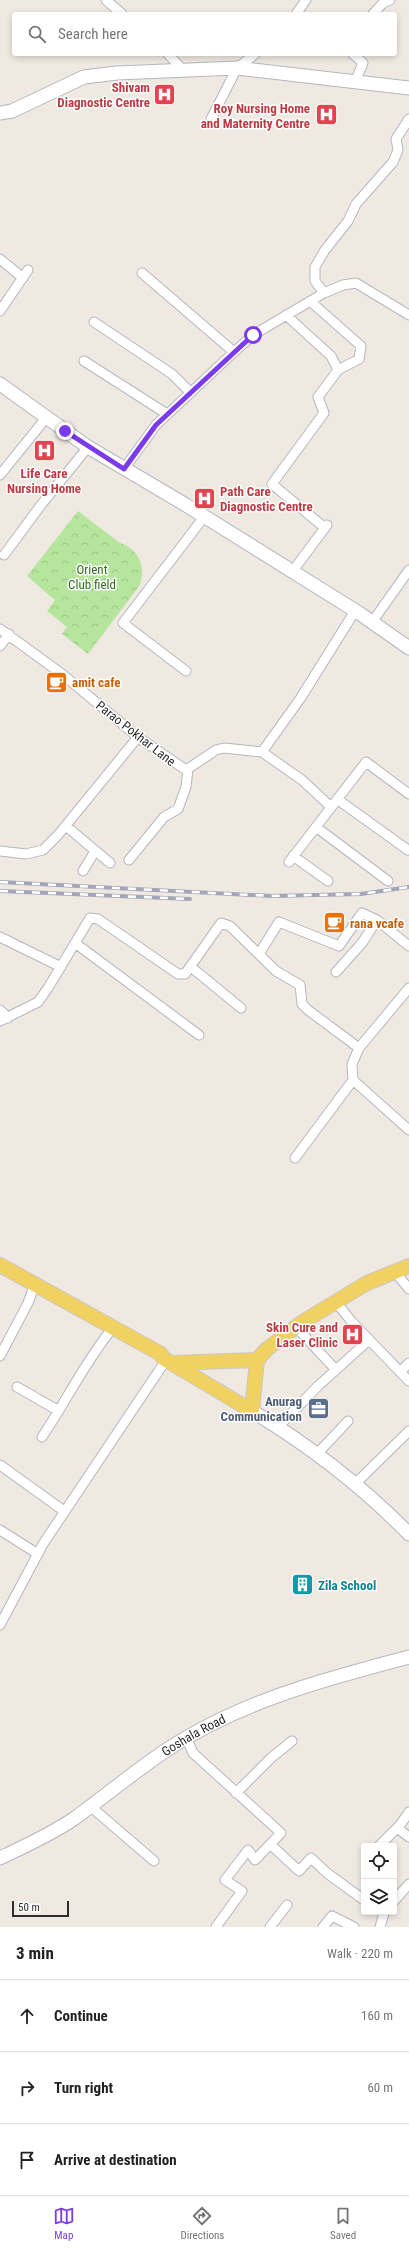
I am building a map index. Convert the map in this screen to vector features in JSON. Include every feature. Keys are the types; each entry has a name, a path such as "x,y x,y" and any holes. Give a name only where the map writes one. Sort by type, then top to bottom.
{"main road":[{"path":"0,114 12,111 84,77 117,73 237,68 409,88"},
{"path":"0,384 88,447 365,615 409,648"},
{"path":"0,1265 161,1354 167,1360 278,1427 317,1454 376,1501 409,1534"},
{"path":"0,1274 108,1334 159,1360 256,1360 296,1327 336,1302 368,1283 409,1266"},
{"path":"252,1411 256,1360"},
{"name":"Goshala Road","path":"0,1858 33,1842 90,1806 165,1751 226,1717 316,1682 409,1657"}],"street":[{"path":"106,0 120,12"},
{"path":"297,12 306,0"},
{"path":"375,12 383,3 390,0"},
{"path":"170,56 183,70"},
{"path":"211,119 237,68 252,56"},
{"path":"355,56 363,63 355,82"},
{"path":"324,293 315,281 315,267 325,250 348,221 356,204 393,162 398,150 396,139 409,119"},
{"path":"0,258 26,274 0,311"},
{"path":"142,273 234,352"},
{"path":"124,469 156,425 253,335 324,293 343,285 356,283 409,315"},
{"path":"292,572 326,526 272,484 324,413 318,397 338,370 359,359 361,346 310,301"},
{"path":"286,315 331,356 338,370"},
{"path":"94,322 167,371 190,392"},
{"path":"84,361 167,414"},
{"path":"0,475 46,418"},
{"path":"4,555 41,505 88,447"},
{"path":"186,671 122,623 204,517"},
{"path":"331,807 302,780 262,752 365,615 409,570"},
{"path":"409,642 365,615 356,616 366,625 409,655"},
{"name":"Parao Pokhar Lane","path":"0,629 9,634 86,692 138,738 183,770 188,769 202,758 224,748 262,752"},
{"path":"0,646 9,634"},
{"path":"0,851 36,853 43,850 66,826 138,738"},
{"path":"328,881 291,859 366,762 409,794"},
{"path":"129,860 164,817 178,809 186,787 188,769"},
{"path":"337,799 408,850"},
{"path":"66,826 110,863"},
{"path":"316,826 388,881"},
{"path":"83,871 95,851"},
{"path":"259,954 279,922 339,946 362,913 377,920 409,946"},
{"path":"0,1010 4,1019 38,1002 90,918 98,919 178,974 185,974 191,967 221,923 230,926 276,971 300,985 302,1004 359,1048"},
{"path":"336,972 362,943 377,920"},
{"path":"0,937 60,967"},
{"path":"75,943 199,1035"},
{"path":"191,967 241,1008"},
{"path":"295,1158 353,1080 352,1064 359,1048 409,988"},
{"path":"353,1080 409,1130"},
{"path":"395,1272 409,1289"},
{"path":"0,1356 28,1303 32,1292"},
{"path":"336,1302 409,1381"},
{"path":"296,1327 336,1370"},
{"path":"42,1437 59,1412 91,1356 108,1334"},
{"path":"278,1427 336,1370 370,1340"},
{"path":"0,1625 38,1554 64,1511 167,1360"},
{"path":"400,1372 409,1363"},
{"path":"17,1387 59,1412"},
{"path":"317,1454 348,1421"},
{"path":"355,1484 409,1431"},
{"path":"0,1465 64,1511"},
{"path":"0,1530 38,1554"},
{"path":"187,1739 193,1753 282,1833 255,1860 248,1850 225,1880 242,1891 216,1927"},
{"path":"236,1793 271,1758 292,1741"},
{"path":"90,1806 154,1861"},
{"path":"382,1843 397,1828 409,1812"},
{"path":"397,1828 409,1837"},
{"path":"270,1844 299,1871 311,1858 327,1873 361,1898"},
{"path":"397,1898 409,1884"},
{"path":"270,1927 287,1905"},
{"path":"380,1927 383,1915"},
{"path":"323,1927 332,1916 354,1927"}],"green space":[{"name":"Orient Club field","path":"78,511 120,543 132,549 139,559 142,571 140,585 88,654 62,634 67,627 47,611 55,600 27,576"}],"railway":[{"path":"0,882 271,896 361,894 409,887"},
{"path":"0,891 190,899"}],"place":[{"name":"Shivam Diagnostic Centre","path":"165,94"},
{"name":"Roy Nursing Home and Maternity Centre","path":"326,115"},
{"name":"Life Care Nursing Home","path":"44,451"},
{"name":"Path Care Diagnostic Centre","path":"205,498"},
{"name":"amit cafe","path":"56,682"},
{"name":"rana vcafe","path":"334,923"},
{"name":"Skin Cure and Laser Clinic","path":"353,1334"},
{"name":"Anurag Communication","path":"318,1408"},
{"name":"Zila School","path":"302,1585"}],"route":[{"path":"65,431 124,469 156,425 196,386 253,335"}]}
